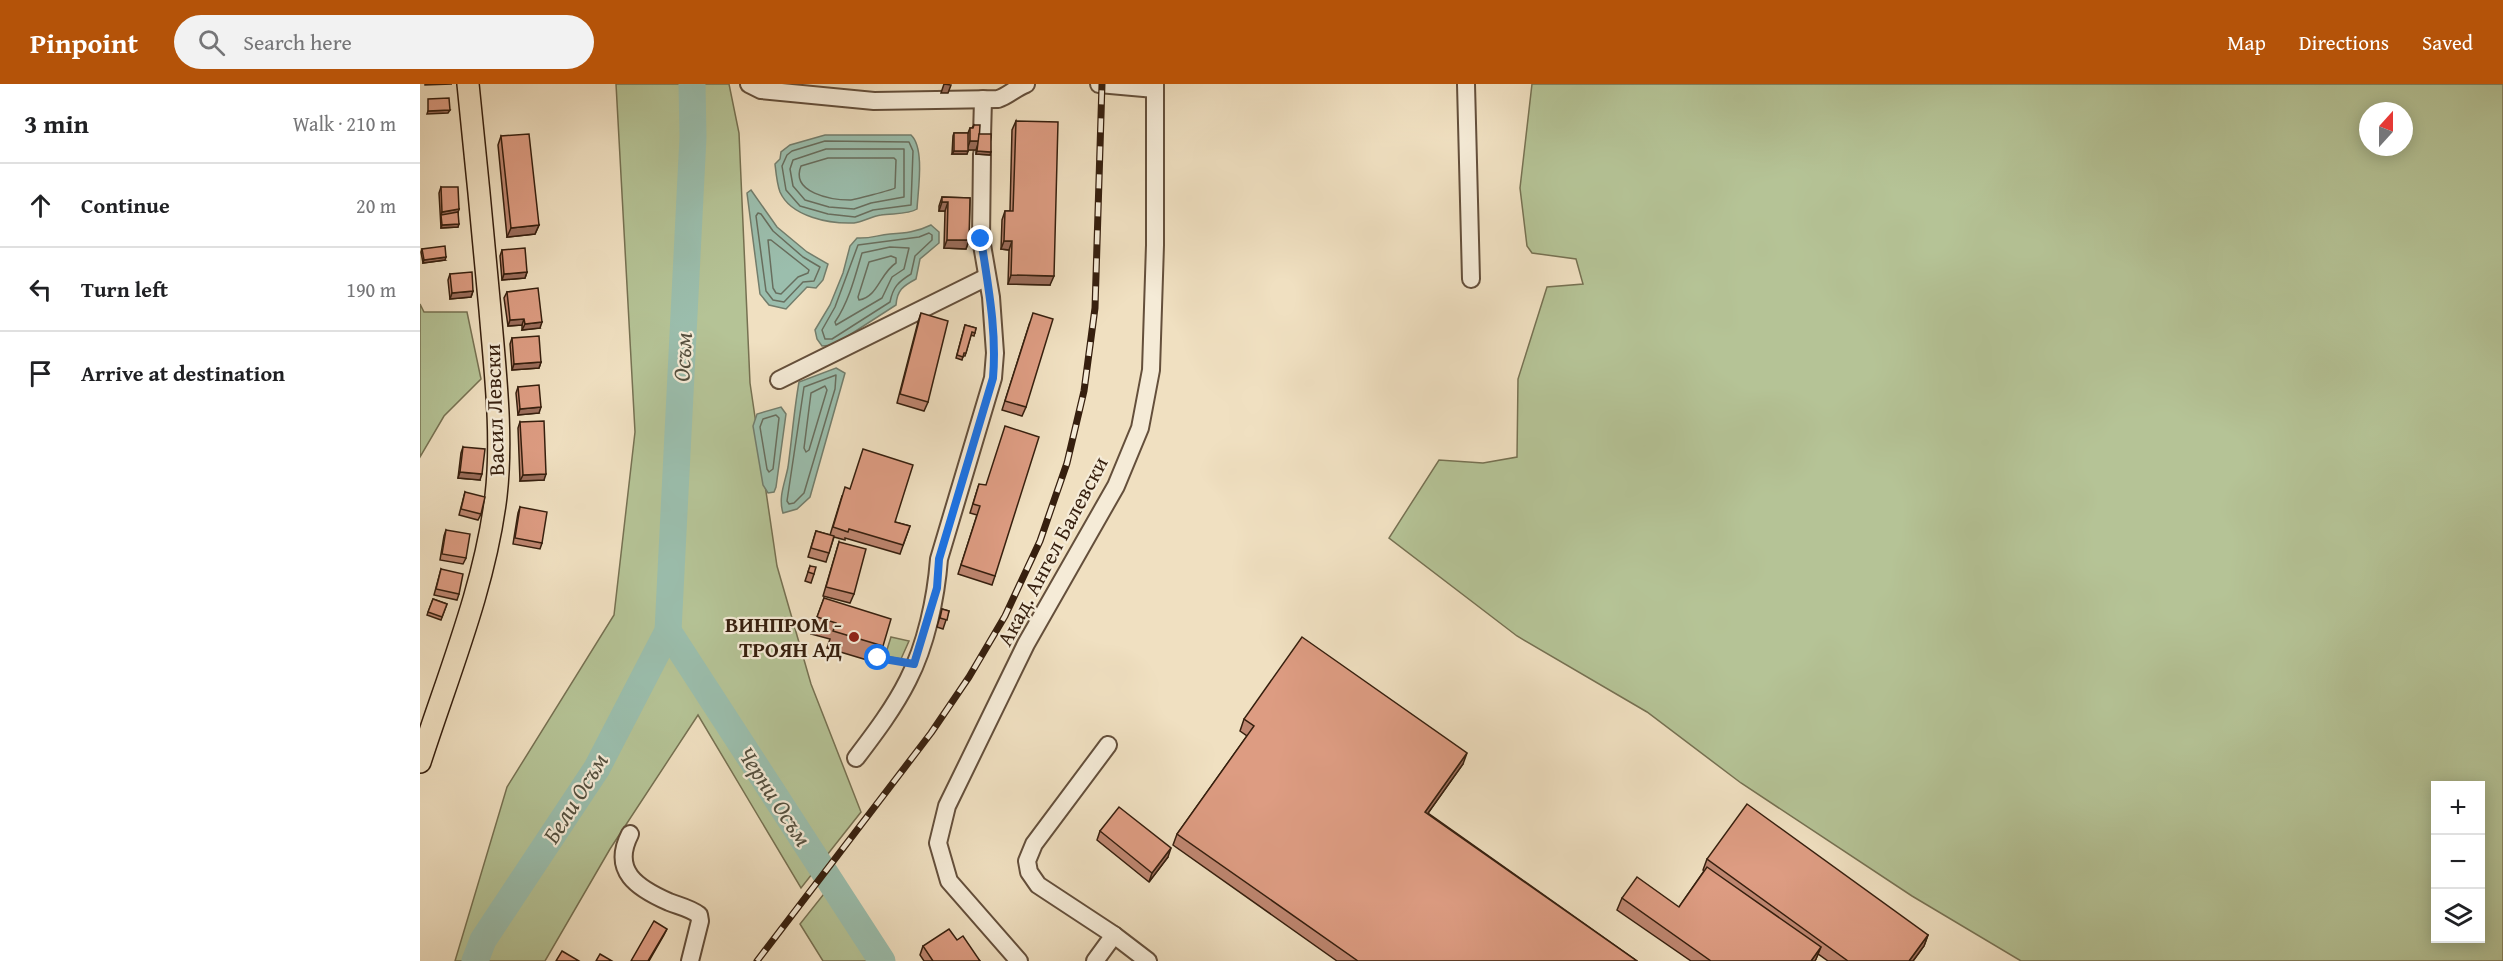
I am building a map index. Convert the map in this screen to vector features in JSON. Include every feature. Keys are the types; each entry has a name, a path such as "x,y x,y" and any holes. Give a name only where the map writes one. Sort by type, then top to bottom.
{"main road":[{"name":"Васил Левски","path":"420,762 474,596 496,496 499,446 494,360 468,84"}],"street":[{"path":"749,84 761,90 874,101 998,99 1006,97 1016,88 1026,84"},
{"path":"1099,84 1155,86"},
{"path":"1466,84 1472,279"},
{"name":"Акад. Ангел Балевски","path":"1019,961 949,881 939,843 947,806 1026,644 1116,486 1140,428 1151,370 1155,86"},
{"path":"982,137 983,99"},
{"path":"856,758 881,725 909,680 937,588 939,559 993,378 995,353 991,297 981,239 982,154"},
{"path":"779,380 987,277"},
{"path":"1108,745 1034,844 1027,861 1029,872 1038,885 1114,935 1148,961"},
{"path":"630,834 625,844 622,862 634,880 649,893 699,915 700,921 690,961"},
{"path":"1095,961 1114,935"}],"path":[{"path":"878,658 914,664"}],"shaded area":[{"path":"616,84 729,84 739,133 750,383 777,566 811,684 861,812 801,888 698,715 610,849 545,961 455,961 507,787 614,615 635,432"},
{"path":"1532,84 2503,84 2503,961 2021,961 1912,896 1741,783 1647,712 1517,636 1389,538 1439,460 1483,463 1517,457 1518,379 1547,287 1583,284 1576,259 1532,253 1527,246 1520,188"},
{"path":"420,304 424,312 467,312 481,379 444,416 420,457"},
{"path":"891,637 909,641 901,659 885,656"},
{"path":"827,890 869,961 823,961 800,924"}],"water":[{"path":"825,135 911,135 918,149 919,159 917,209 844,223 812,217 793,208 780,192 775,164 780,159 781,152 790,145"},
{"path":"751,190 777,227 807,252 828,264 823,280 816,288 807,287 786,309 769,305 760,294 747,193"},
{"path":"931,225 939,232 939,243 920,259 916,279 902,289 896,305 834,345 822,346 815,330 830,305 843,273 850,246 857,238 911,232"},
{"path":"836,368 845,373 810,497 797,509 783,513 782,496 799,382"},
{"path":"781,407 786,414 776,487 774,492 768,493 763,485 753,426 757,414"}],"building":[{"path":"449,98 450,110 428,111 428,99"},
{"path":"1016,121 1058,122 1054,276 1011,275 1012,241 1004,241 1005,211 1013,211"},
{"path":"980,125 979,141 970,141 970,128"},
{"path":"954,133 968,133 968,151 954,151"},
{"path":"529,134 539,225 511,228 501,136"},
{"path":"979,134 991,134 991,152 977,151"},
{"path":"441,187 458,187 459,209 442,212"},
{"path":"942,197 970,198 969,240 947,240 948,202 942,202"},
{"path":"458,212 459,224 442,225 441,215"},
{"path":"445,246 446,257 424,260 422,249"},
{"path":"525,248 527,272 504,274 502,250"},
{"path":"472,272 473,291 452,293 450,274"},
{"path":"538,288 542,322 525,324 524,319 510,320 507,292"},
{"path":"921,313 948,321 928,402 900,394"},
{"path":"1033,313 1053,319 1026,407 1005,401"},
{"path":"965,325 976,328 975,333 972,332 963,357 957,355"},
{"path":"539,336 541,362 514,364 512,338"},
{"path":"539,385 541,407 520,409 518,387"},
{"path":"544,421 546,474 523,475 520,422"},
{"path":"1005,426 1039,437 995,576 961,565 980,506 973,504 979,484 986,485"},
{"path":"463,447 485,449 482,474 460,472"},
{"path":"863,449 913,465 895,522 910,526 903,545 849,529 848,532 833,527 845,487 850,489"},
{"path":"465,492 485,497 481,514 461,509"},
{"path":"520,507 547,512 542,543 515,538"},
{"path":"446,530 470,534 466,558 442,554"},
{"path":"816,531 834,536 829,553 811,548"},
{"path":"839,542 866,549 854,594 826,587"},
{"path":"810,566 816,567 814,574 808,572"},
{"path":"441,569 463,574 459,594 436,589"},
{"path":"824,598 891,619 883,646 833,631 836,623 817,617"},
{"path":"433,599 447,604 442,617 428,612"},
{"path":"942,609 949,611 947,620 940,618"},
{"path":"1302,637 1467,753 1425,812 1637,961 1358,961 1177,834 1254,726 1244,719"},
{"path":"1747,804 1928,935 1909,961 1848,961 1707,859"},
{"path":"1119,807 1171,848 1152,873 1100,831"},
{"path":"1707,867 1821,947 1811,961 1711,961 1622,898 1637,877 1679,907"},
{"path":"654,921 667,929 648,961 631,961"},
{"path":"949,929 957,940 963,936 980,961 933,961 923,946"},
{"path":"562,951 579,961 556,961"},
{"path":"600,954 612,961 596,961"}],"waterway":[{"name":"Осъм","path":"475,961 483,940 597,768 668,631 693,137 692,84"},
{"name":"Черни Осъм","path":"668,631 882,961"}],"railway":[{"path":"757,961 931,733 969,677 1005,616 1040,541 1067,463 1084,391 1095,308 1102,84"}],"place":[{"name":"ВИНПРОМ - ТРОЯН АД","path":"854,637"}],"route":[{"path":"878,658 914,664 937,588 939,559 993,378 995,353 991,297 981,239"}],"water label":[{"name":"Бели Осъм","path":"575,798"}]}
